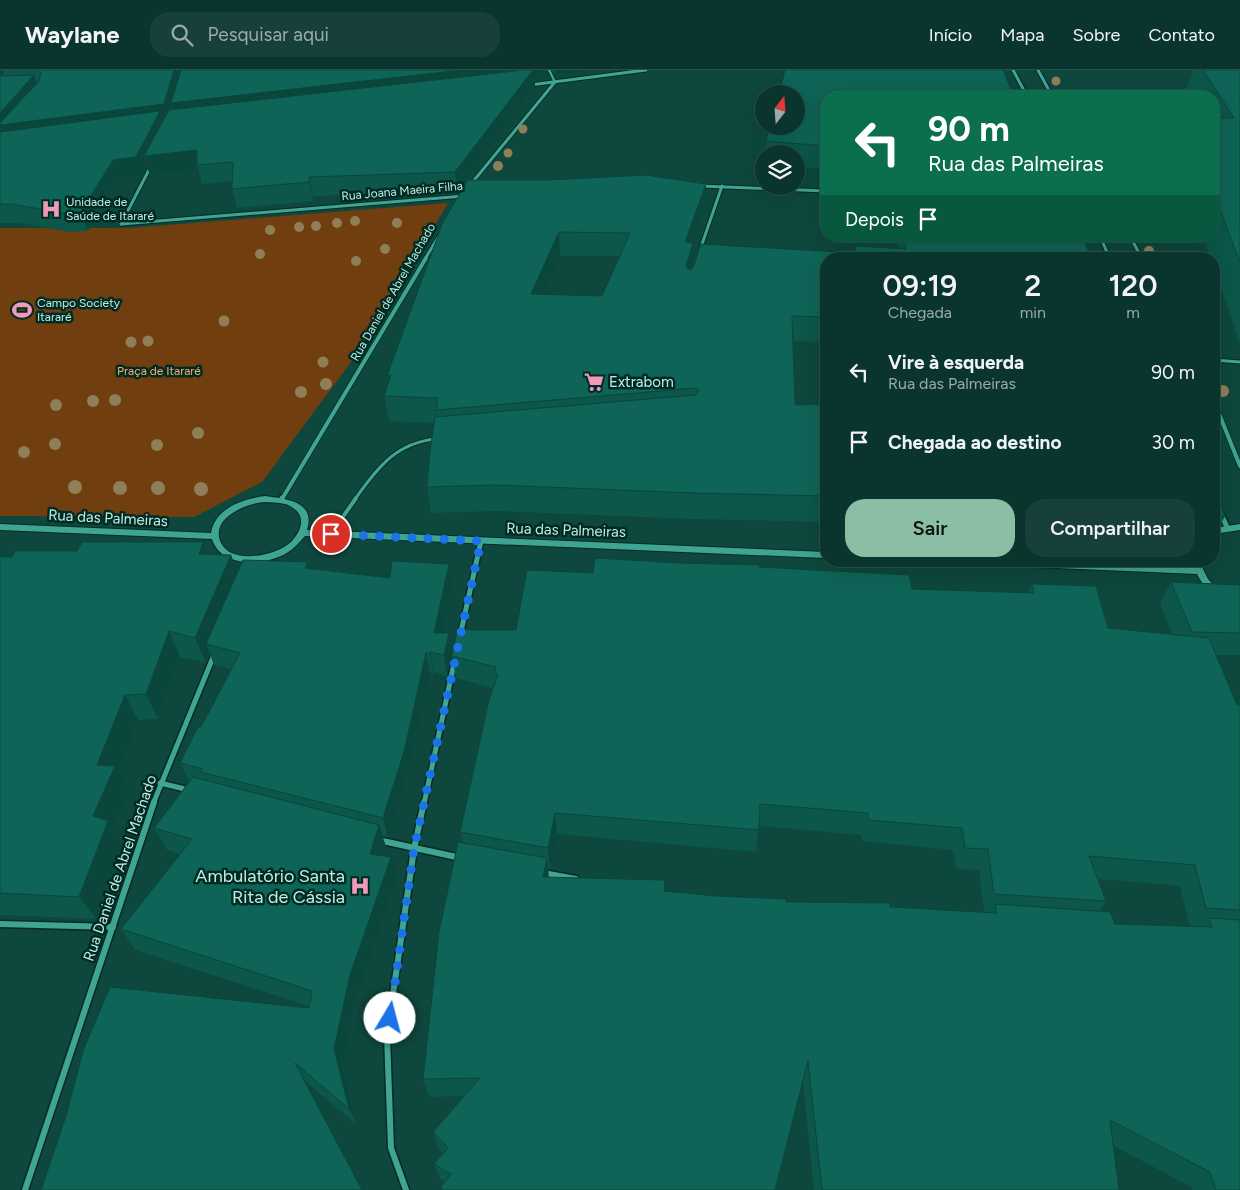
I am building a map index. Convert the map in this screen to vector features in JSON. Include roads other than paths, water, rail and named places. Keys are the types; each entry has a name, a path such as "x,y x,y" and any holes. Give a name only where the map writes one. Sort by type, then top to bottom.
{"street":[{"path":"526,86 646,70"},
{"path":"1013,70 1024,90"},
{"path":"1038,70 1049,90"},
{"path":"456,206 460,197 555,82"},
{"name":"Rua Joana Maeira Filha","path":"155,158 121,224 470,196"},
{"path":"694,186 820,191"},
{"path":"698,255 722,186"},
{"name":"Rua Daniel de Abrel Machado","path":"281,500 442,232"},
{"path":"1220,417 1240,466"},
{"path":"256,500 281,500 298,506 304,514 307,523 304,533 297,543 285,551 254,560 239,558 226,553 218,546 215,536 218,525 232,509 256,500"},
{"path":"1220,512 1227,527"},
{"name":"Rua das Palmeiras","path":"0,526 215,536"},
{"path":"1220,529 1240,527"},
{"name":"Rua das Palmeiras","path":"304,533 820,555"},
{"path":"458,647 481,541"},
{"path":"250,569 254,560"},
{"path":"1105,567 1198,571"},
{"path":"1197,567 1205,581 1222,596"},
{"name":"Rua Daniel de Abrel Machado","path":"25,1190 160,783 216,649"},
{"path":"406,1190 391,1148 387,1036 414,849 456,656"},
{"path":"160,783 198,793"},
{"path":"367,837 414,849 472,860"},
{"path":"531,870 580,879"},
{"path":"0,924 113,927"}],"lane":[{"path":"549,70 555,82"},
{"path":"1220,360 1240,362"},
{"path":"331,534 382,465 394,454 407,445 423,440 442,438"}],"place":[{"name":"Unidade de Saúde de Itararé","path":"51,209"},
{"name":"Campo Society Itararé","path":"22,310"},
{"name":"Extrabom","path":"594,382"},
{"name":"Ambulatório Santa Rita de Cássia","path":"360,886"}],"park label":[{"name":"Praça de Itararé","path":"159,371"}]}
